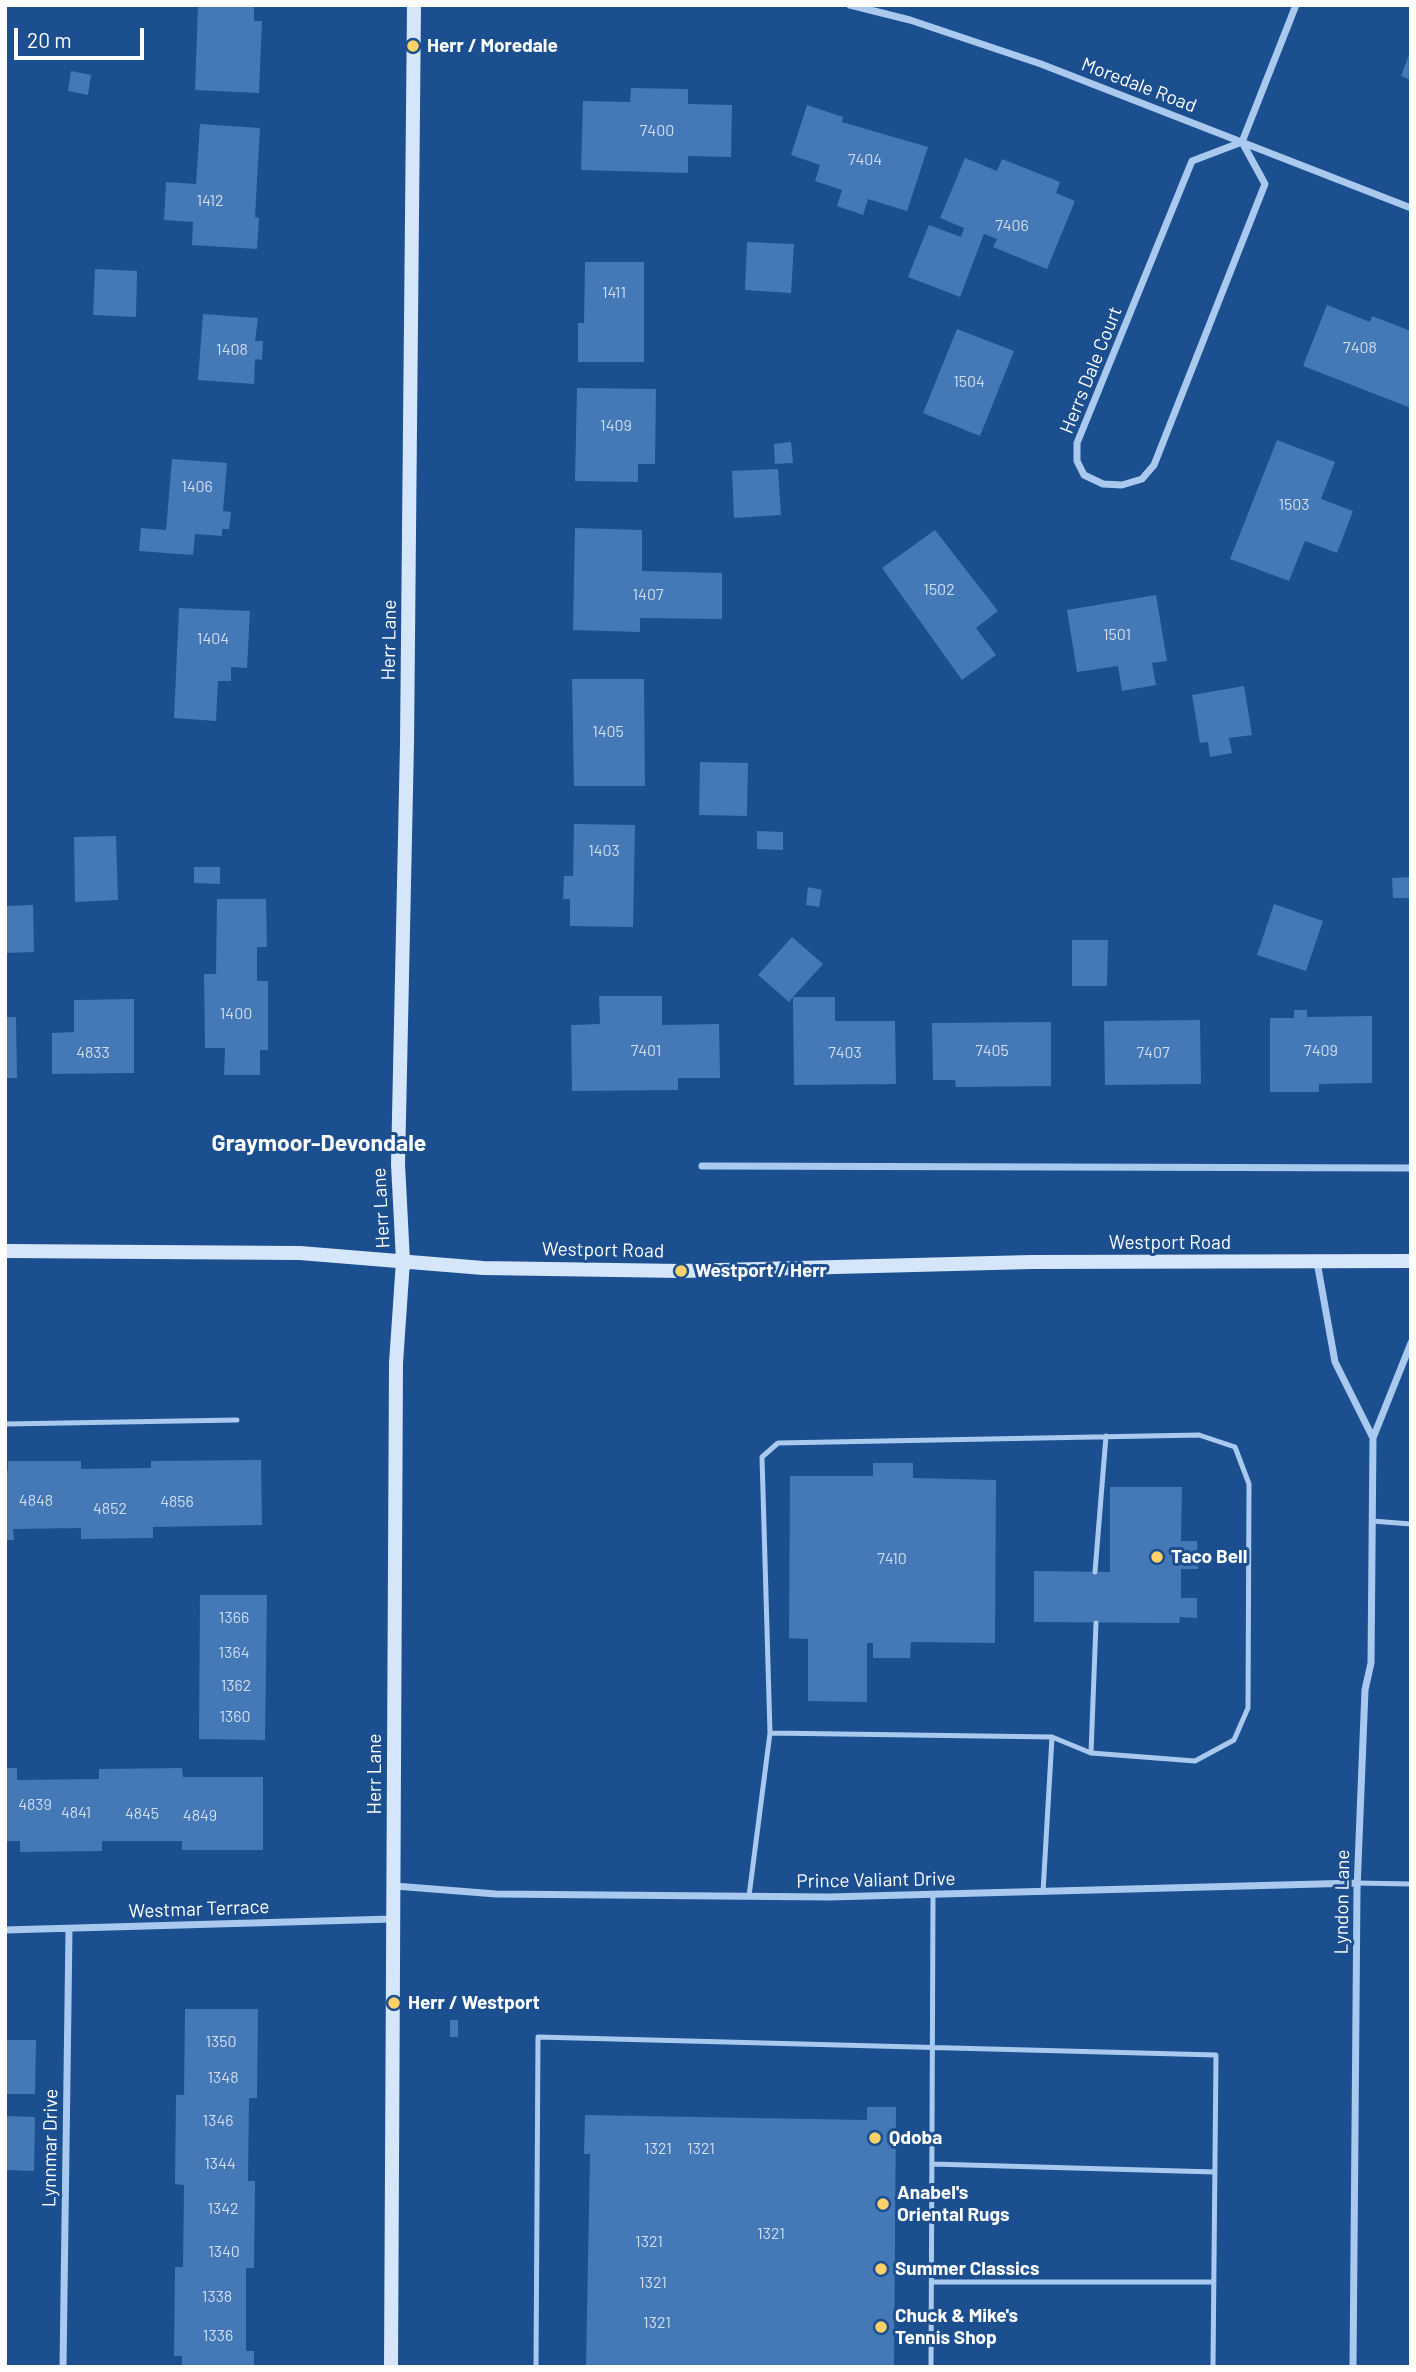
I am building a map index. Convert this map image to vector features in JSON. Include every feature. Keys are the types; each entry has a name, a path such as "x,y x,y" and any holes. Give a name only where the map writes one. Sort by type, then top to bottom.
{"main road":[{"name":"Herr Lane","path":"390,2367 390,2137 395,1886 396,1363 403,1261 398,1164 407,743 414,5"},
{"name":"Westport Road","path":"5,1251 300,1253 483,1268 681,1271 1031,1262 1411,1261"}],"street":[{"name":"Moredale Road","path":"850,5 910,20 1041,64 1411,208"},
{"path":"1242,142 1296,5"},
{"name":"Herrs Dale Court","path":"1242,142 1265,184 1154,465 1142,480 1122,485 1103,484 1084,475 1077,461 1077,443 1192,161 1242,142"},
{"path":"702,1166 1411,1168"},
{"name":"Lyndon Lane","path":"1317,1262 1335,1362 1373,1438"},
{"name":"Lyndon Lane","path":"1353,2367 1357,1883 1365,1690 1370,1663 1373,1438 1411,1343"},
{"name":"Prince Valiant Drive","path":"395,1886 496,1894 749,1896 933,1895 1357,1883"},
{"name":"Westmar Terrace","path":"5,1930 394,1919"},
{"name":"Lynnmar Drive","path":"63,2367 69,1930"}],"lane":[{"path":"5,1424 237,1420"},
{"path":"749,1896 770,1733 762,1457 778,1443 1106,1436 1199,1435 1235,1447 1249,1484 1248,1708 1234,1740 1195,1761 1091,1753 1052,1737 770,1733"},
{"path":"1095,1572 1106,1436"},
{"path":"1372,1521 1411,1524"},
{"path":"1091,1753 1096,1623"},
{"path":"1043,1892 1052,1737"},
{"path":"1357,1883 1411,1884"},
{"path":"931,2367 933,1895"},
{"path":"536,2367 538,2036 1216,2055 1213,2367"},
{"path":"932,2164 1215,2172"},
{"path":"932,2281 1214,2282"}],"building":[{"path":"198,5 254,5 254,21 262,21 259,93 195,90"},
{"path":"1411,50 1411,80 1401,76"},
{"path":"71,71 91,75 88,95 68,91"},
{"path":"631,88 688,89 688,104 732,105 731,157 688,156 688,173 581,170 583,101 630,102"},
{"path":"807,105 843,117 842,122 928,147 907,211 868,199 863,215 837,206 842,190 815,181 820,165 791,155"},
{"path":"200,124 260,128 255,217 259,218 257,249 192,245 193,222 164,220 166,182 196,184"},
{"path":"965,158 997,171 1002,159 1060,182 1056,193 1075,201 1047,269 993,247 997,239 984,234 960,297 908,277 929,225 961,237 964,228 940,218"},
{"path":"747,242 794,244 791,293 745,290"},
{"path":"585,262 644,262 644,362 578,362 578,323 584,323"},
{"path":"95,269 137,271 136,317 93,315"},
{"path":"1327,305 1370,322 1372,316 1411,331 1411,408 1303,366"},
{"path":"203,314 258,318 255,341 263,341 262,360 255,359 254,384 198,380"},
{"path":"957,329 1014,351 980,436 923,413"},
{"path":"577,388 656,389 655,464 638,464 638,482 575,481"},
{"path":"1277,440 1335,462 1321,499 1353,511 1337,553 1305,541 1289,581 1230,559"},
{"path":"791,442 793,463 775,464 774,444"},
{"path":"172,459 227,463 223,511 231,512 229,529 222,529 222,536 195,534 193,555 139,551 141,528 166,530"},
{"path":"778,469 781,515 734,518 732,471"},
{"path":"575,528 642,530 642,571 722,573 722,619 640,618 640,632 573,630"},
{"path":"935,530 998,611 976,628 996,655 962,680 882,568"},
{"path":"1156,595 1167,661 1152,663 1156,685 1122,691 1118,666 1077,672 1067,610"},
{"path":"179,608 250,611 247,668 231,667 231,681 218,681 216,721 174,718"},
{"path":"572,679 644,679 645,786 574,786"},
{"path":"1244,686 1252,735 1229,738 1232,753 1210,757 1208,742 1200,743 1192,695"},
{"path":"700,762 748,763 747,816 699,815"},
{"path":"574,824 635,825 633,927 570,926 570,899 563,899 564,876 573,876"},
{"path":"757,831 783,832 783,850 757,849"},
{"path":"116,836 118,900 75,902 74,837"},
{"path":"194,867 220,867 220,884 194,883"},
{"path":"1411,877 1411,898 1393,898 1392,878"},
{"path":"808,887 822,890 819,907 806,905"},
{"path":"217,899 266,899 267,947 257,947 257,981 268,981 268,1050 260,1050 260,1075 224,1075 225,1048 205,1048 204,974 216,974"},
{"path":"1274,904 1323,921 1306,971 1257,955"},
{"path":"33,905 34,952 5,953 5,906"},
{"path":"792,937 823,964 789,1002 758,975"},
{"path":"1072,940 1108,940 1107,986 1072,986"},
{"path":"599,996 662,996 662,1025 719,1024 720,1078 678,1078 678,1090 572,1091 571,1025 600,1024"},
{"path":"793,997 835,997 835,1021 895,1021 896,1084 794,1085"},
{"path":"134,999 134,1073 52,1074 52,1033 74,1032 74,1000"},
{"path":"1294,1010 1307,1010 1307,1017 1372,1016 1372,1083 1319,1084 1319,1092 1270,1092 1270,1018 1294,1018"},
{"path":"5,1017 16,1017 17,1078 5,1078"},
{"path":"1200,1020 1201,1084 1105,1085 1104,1021"},
{"path":"1051,1022 1051,1086 956,1087 955,1080 933,1080 932,1023"},
{"path":"261,1460 262,1525 153,1527 153,1538 81,1539 81,1528 13,1529 14,1540 5,1540 5,1471 8,1471 8,1461 81,1461 81,1469 151,1468 151,1461"},
{"path":"873,1463 913,1463 913,1478 996,1480 995,1643 911,1642 910,1658 873,1658 873,1643 867,1643 867,1702 808,1701 808,1639 789,1638 790,1476 873,1476"},
{"path":"1110,1487 1182,1487 1181,1541 1197,1541 1198,1569 1181,1569 1181,1598 1197,1598 1197,1618 1180,1617 1179,1623 1034,1622 1034,1571 1110,1572"},
{"path":"200,1595 267,1595 265,1740 199,1739"},
{"path":"5,1768 17,1768 17,1780 99,1779 99,1769 182,1768 183,1777 263,1777 263,1850 182,1850 182,1841 102,1841 102,1851 20,1852 20,1841 5,1841"},
{"path":"185,2009 258,2009 257,2098 249,2098 248,2181 255,2181 254,2268 246,2268 246,2351 254,2351 254,2367 182,2367 182,2356 174,2356 175,2267 183,2267 184,2185 175,2184 176,2095 184,2095"},
{"path":"450,2020 458,2020 458,2037 450,2037"},
{"path":"5,2040 36,2040 35,2094 5,2094"},
{"path":"867,2107 896,2107 894,2367 586,2367 590,2154 584,2154 585,2115 867,2120"},
{"path":"5,2116 35,2117 34,2171 5,2170"}],"place":[{"name":"Herr / Moredale","path":"413,46"},
{"name":"Westport / Herr","path":"681,1271"},
{"name":"Taco Bell","path":"1157,1557"},
{"name":"Herr / Westport","path":"394,2003"},
{"name":"Qdoba","path":"875,2138"},
{"name":"Anabel's Oriental Rugs","path":"883,2204"},
{"name":"Summer Classics","path":"881,2269"},
{"name":"Chuck & Mike's Tennis Shop","path":"881,2327"}],"district":[{"name":"Graymoor-Devondale","path":"319,1143"}]}
